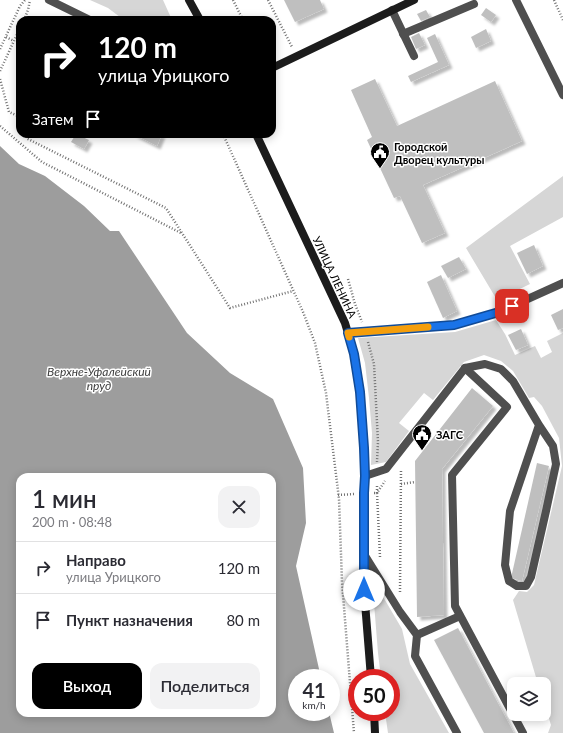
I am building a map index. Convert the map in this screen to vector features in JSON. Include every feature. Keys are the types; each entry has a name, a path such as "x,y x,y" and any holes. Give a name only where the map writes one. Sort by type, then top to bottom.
{"main road":[{"path":"189,0 198,16"},
{"path":"276,66 414,0"},
{"name":"УЛИЦА ЛЕНИНА","path":"258,138 341,316 354,354 360,392 364,448 364,590 370,669"},
{"path":"374,721 375,733"}],"street":[{"path":"49,0 82,16"},
{"path":"516,0 563,95"},
{"path":"403,34 474,4"},
{"path":"392,10 414,56"},
{"path":"348,333 454,325 499,312 563,283"},
{"path":"365,476 386,469 465,368 484,364 501,369 513,381 553,446 556,464 531,577 526,586 517,586 509,581 505,565 510,511 539,425"},
{"path":"465,368 507,407 452,475 455,606 523,733"},
{"path":"364,554 416,635 415,656 457,733"},
{"path":"416,635 460,616"}],"path":[{"path":"0,49 20,6 25,0"},
{"path":"26,16 30,0"},
{"path":"233,0 240,16"},
{"path":"268,0 296,56"},
{"path":"554,0 563,20"},
{"path":"6,37 14,41"},
{"path":"0,71 16,37"},
{"path":"0,79 9,112 16,115"},
{"path":"0,126 42,162 183,234"},
{"path":"26,138 166,208 230,308 293,291"},
{"path":"225,138 315,343 326,393 339,499 342,582 354,733"},
{"path":"400,612 401,466"},
{"path":"380,562 377,492 389,476"},
{"path":"400,484 415,482"}],"shaded area":[{"path":"90,0 163,0 170,16 119,16 108,8"},
{"path":"563,176 563,217 510,246 530,284 497,300 466,248"},
{"path":"496,320 505,334 515,355 535,346 541,358 552,352 547,341 563,333 563,733 548,733 551,725 550,721 551,721 551,677 536,677 513,600 519,591 527,592 534,585 562,466 559,438 542,406 534,397 529,398 513,371 501,361 484,355 464,362 433,400 424,393 399,423 409,431 386,462 371,465 372,433 369,398 365,363 358,338 455,332"},
{"path":"372,578 402,629 410,664 449,733 388,733 386,721 400,721 400,669 380,669"}],"water":[{"name":"Верхне-Уфалейский пруд","path":"0,146 19,164 45,176 84,206 110,231 119,231 187,333 230,373 273,399 303,468 306,523 296,566 319,669 288,669 288,721 331,721 334,733 0,733"}],"building":[{"path":"284,0 320,0 324,9 295,22"},
{"path":"486,8 496,15 491,22 481,15"},
{"path":"426,10 430,17 421,21 417,14"},
{"path":"486,29 491,41 476,48 471,37"},
{"path":"419,33 425,45 416,49 411,37"},
{"path":"435,34 449,65 411,82 408,76 438,62 427,38"},
{"path":"375,79 397,126 495,81 522,141 423,185 445,233 422,243 400,196 394,198 367,140 372,137 351,90"},
{"path":"74,138 85,138 89,140 84,149 71,142"},
{"path":"141,138 160,138 157,146"},
{"path":"534,245 543,266 527,274 517,253"},
{"path":"459,257 466,269 448,278 441,266"},
{"path":"441,275 457,311 443,318 427,282"},
{"path":"563,309 563,328 558,330 551,315"},
{"path":"521,329 528,345 516,350 508,335"},
{"path":"472,388 493,406 442,469 444,615 417,617 415,461"},
{"path":"537,463 549,466 522,581 511,578"},
{"path":"458,628 514,733 484,733 434,640"}],"slow traffic":[{"path":"349,337 348,333 428,327"}],"place":[{"name":"Городской Дворец культуры","path":"380,169"},
{"name":"ЗАГС","path":"422,451"}],"route":[{"path":"364,590 364,448 360,392 354,354 348,333 454,325 499,312 512,306"}]}
